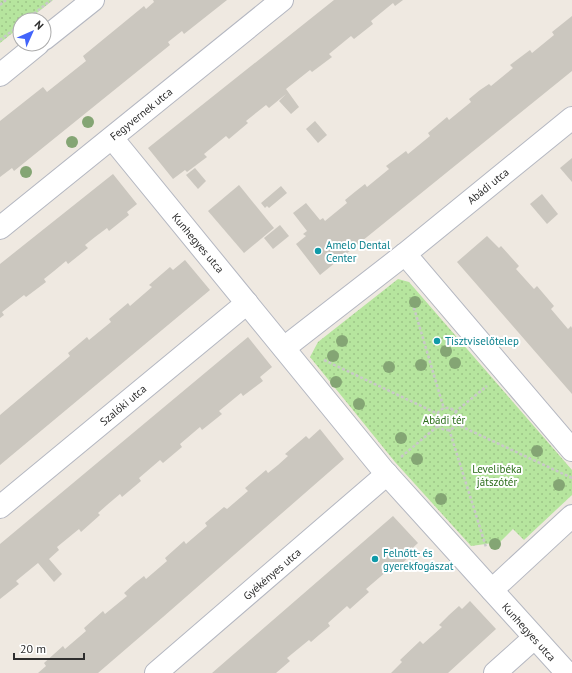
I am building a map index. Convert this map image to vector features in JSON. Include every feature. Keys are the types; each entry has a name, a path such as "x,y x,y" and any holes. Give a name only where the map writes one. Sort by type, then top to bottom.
{"street":[{"path":"52,34 94,0"},
{"name":"Fegyvernek utca","path":"0,228 282,0"},
{"path":"0,75 28,52"},
{"name":"Abádi utca","path":"404,254 572,118"},
{"name":"Kunhegyes utca","path":"112,138 284,348"},
{"path":"572,450 404,254 284,348 385,472 492,590 572,516"},
{"name":"Szalóki utca","path":"0,507 247,303"},
{"name":"Gyékényes utca","path":"156,673 385,472"},
{"name":"Kunhegyes utca","path":"492,590 567,673"},
{"path":"495,673 534,638"}],"path":[{"path":"0,5 6,0"},
{"path":"36,12 51,0"},
{"path":"0,40 12,31"},
{"path":"410,296 444,409"},
{"path":"319,358 438,414"},
{"path":"455,412 505,370"},
{"path":"450,408 455,412 458,419 456,424 450,429 444,429 436,420 438,414 444,409 450,408"},
{"path":"456,424 572,478"},
{"path":"385,472 439,425"},
{"path":"450,429 487,551"}],"green space":[{"path":"0,0 53,0 38,12 12,12 12,33 0,43"},
{"name":"Abádi tér","path":"398,279 409,282 572,470 572,495 524,540 513,529 500,542 471,546 395,462 310,357 318,342"}],"building":[{"path":"153,0 227,0 184,34 182,31 168,42 170,45 14,171 12,168 0,177 0,121 43,87 47,92 86,61 83,56 144,6 146,9 154,2"},
{"path":"334,0 403,0 395,6 393,3 371,21 373,24 354,39 351,36 329,54 332,57 312,72 310,70 286,89 299,107 291,114 279,101 286,94 269,108 266,105 246,121 248,123 229,139 226,136 204,154 207,157 187,172 185,170 173,179 148,148"},
{"path":"572,16 572,71 320,275 296,244 306,236 303,234 307,231 293,213 306,203 320,220 323,218 325,221 347,203 345,200 365,184 367,187 389,169 386,166 406,151 408,154 430,136 428,133 447,117 449,120 471,102 469,99 480,90 489,84 491,86 513,68 510,65 530,50 532,53 554,35 552,32"},
{"path":"315,121 327,135 318,143 306,129"},
{"path":"572,158 572,182 560,168"},
{"path":"195,168 206,181 198,189 186,175"},
{"path":"113,174 137,204 127,212 129,215 109,231 107,228 95,237 85,245 88,248 68,264 66,261 44,279 46,282 26,297 24,295 2,312 4,315 0,318 0,264"},
{"path":"239,185 274,228 244,253 208,211"},
{"path":"281,186 287,193 269,208 267,206 265,208 261,203"},
{"path":"542,194 558,214 547,224 530,204"},
{"path":"280,225 289,236 273,249 264,238"},
{"path":"487,236 499,248 501,246 519,266 516,269 534,289 537,286 554,306 551,309 568,329 571,326 572,394 457,262"},
{"path":"185,260 210,290 0,465 0,415 70,356 68,353 87,337 89,340 111,322 109,319 128,303 130,306 152,287 149,285 170,267 173,270"},
{"path":"248,337 272,367 260,377 263,381 243,396 241,393 219,411 222,414 202,430 200,427 180,444 182,447 163,463 160,460 139,478 141,481 122,497 120,494 107,505 98,513 100,515 81,532 79,529 57,547 59,550 49,559 62,574 54,582 38,563 16,581 19,584 0,599 0,544"},
{"path":"320,429 344,459 163,617 98,673 38,673 46,666 44,663 63,646 65,649 86,631 84,628 103,611 105,614 127,596 124,593 134,584 144,576 146,579 167,561 165,558 184,541 186,544 207,526 205,523 224,507 227,509 248,491 245,488 266,470 268,473 278,465 288,456 285,454 306,436 309,439"},
{"path":"393,516 418,543 406,554 409,557 390,574 387,571 366,589 369,592 350,609 347,606 328,623 330,626 311,642 309,640 287,658 290,661 276,673 212,673"},
{"path":"470,601 496,629 448,673 391,673 402,662 400,660 420,641 423,644 442,627 439,625 449,615 459,606 462,609"}],"place":[{"name":"Amelo Dental Center","path":"318,251"},
{"name":"Tisztviselőtelep","path":"437,341"},
{"name":"Felnőtt- és gyerekfogászat","path":"375,559"}],"park label":[{"name":"Levelibéka játszótér","path":"497,475"}]}
